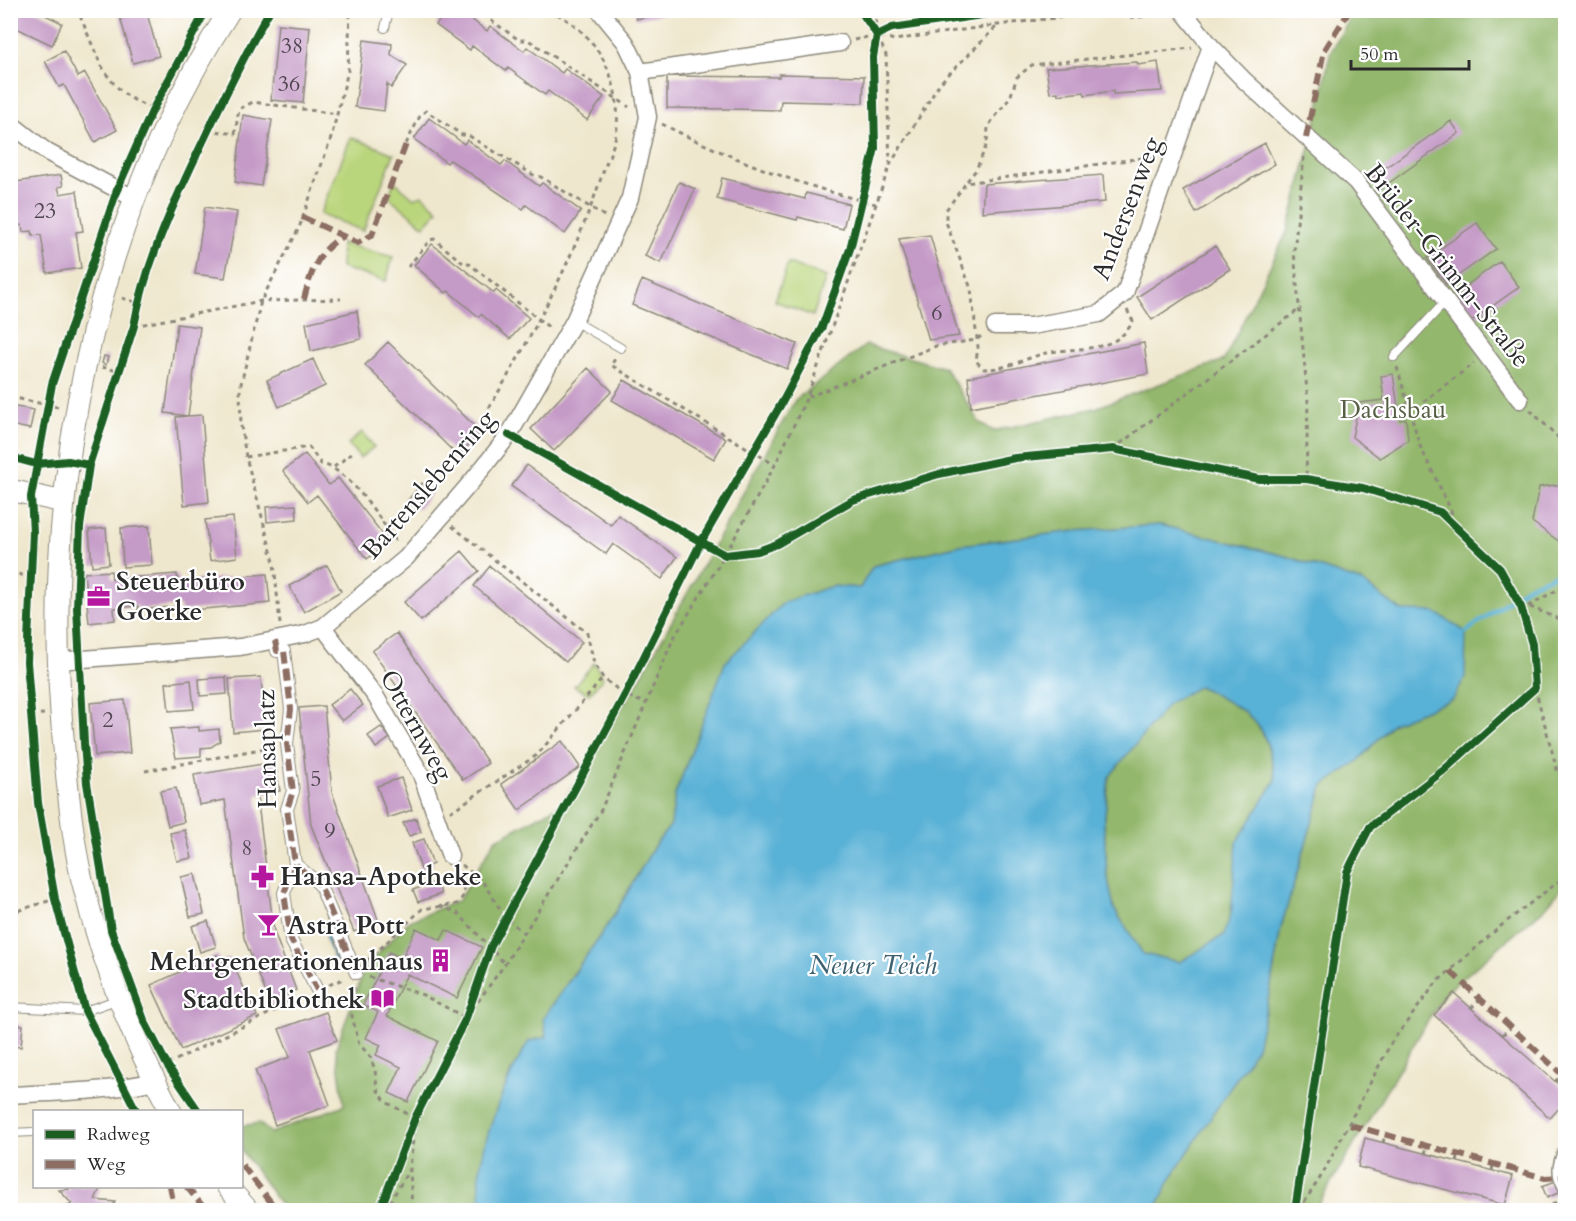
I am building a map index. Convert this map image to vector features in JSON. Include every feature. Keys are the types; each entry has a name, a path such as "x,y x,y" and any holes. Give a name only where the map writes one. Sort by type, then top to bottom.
{"street":[{"path":"170,1110 161,1073 119,999 82,879 67,787 57,661 63,502 82,379 104,293 135,199 170,118 210,41 230,10"},
{"name":"Bartenslebenring","path":"57,661 240,647 275,641 323,627 406,558 441,517 509,435 574,321 630,198 648,117 640,72 626,43 599,10"},
{"name":"Brüder-Grimm-Straße","path":"1182,10 1211,46 1306,138 1356,182 1520,400"},
{"path":"640,72 840,42"},
{"name":"Andersenweg","path":"995,326 1031,326 1099,314 1125,293 1211,46"},
{"path":"10,123 47,152 135,199"},
{"path":"10,490 63,502"},
{"name":"Otternweg","path":"323,627 376,697 421,774 450,856"},
{"name":"Hansaplatz","path":"275,641 277,651 284,651 291,709 287,744 293,791 287,809 295,864 284,893 291,940 317,990"},
{"path":"295,864 320,885 356,973"},
{"path":"10,1095 99,1090 161,1073"},
{"path":"1566,1152 1561,1164 1561,1177 1566,1185"},
{"path":"229,1188 248,1210"}],"lane":[{"path":"385,28 389,10"},
{"path":"1394,357 1446,302"},
{"path":"574,321 621,348"},
{"path":"10,1007 85,1011 119,999"},
{"path":"10,1133 33,1132"}],"path":[{"path":"73,10 80,16 102,69 120,92 153,110"},
{"path":"275,641 274,633 281,628 274,562 246,457 241,426 240,388 261,302 299,228 338,114 348,70 350,10"},
{"path":"476,10 519,40 528,40 617,100 690,139 823,191 876,204"},
{"path":"489,408 571,256 591,207 617,129 617,100 611,72 592,42 565,17 549,10"},
{"path":"875,10 877,35 875,46"},
{"path":"1036,10 1038,18"},
{"path":"840,42 877,35 894,40 1038,18 1106,14 1141,18 1159,10"},
{"path":"864,20 877,35 886,55 890,165"},
{"path":"466,1018 525,934 601,810 624,759 644,703 673,639 725,555 775,465 807,397 890,165 940,83 998,25"},
{"path":"946,222 946,210 976,170 987,144 987,126 1010,98 1017,77 1032,65 1211,46"},
{"path":"208,130 235,134 239,109 253,102 338,114"},
{"path":"406,144 421,114 426,111 462,135 468,135 618,224"},
{"path":"1306,138 1294,252 1308,402 1306,478"},
{"path":"966,183 1175,153"},
{"path":"861,211 865,191"},
{"path":"408,267 430,240 434,239 563,339"},
{"path":"826,316 850,249"},
{"path":"134,326 261,302 299,298 341,299"},
{"path":"1113,450 1301,308"},
{"path":"807,397 936,346 976,340 995,326"},
{"path":"621,348 611,365 775,465"},
{"path":"1409,413 1485,354"},
{"path":"1394,357 1420,446 1451,510 1454,526"},
{"path":"101,367 118,371"},
{"path":"10,397 58,407"},
{"path":"1520,400 1566,445"},
{"path":"747,462 759,443"},
{"path":"246,457 309,447 321,464 334,467 348,480 400,545"},
{"path":"334,467 352,453"},
{"path":"441,517 587,633 594,663 603,678 625,695 644,703"},
{"path":"392,553 406,539"},
{"path":"10,571 30,578"},
{"path":"1521,608 1566,585"},
{"path":"1528,606 1566,622"},
{"path":"438,821 537,754 603,678"},
{"path":"620,705 630,685"},
{"path":"1535,687 1557,770 1566,785"},
{"path":"145,771 287,744"},
{"path":"450,856 482,881 506,918 525,934"},
{"path":"161,1073 317,990 356,973 422,909 457,904 465,894 450,856"},
{"path":"1299,1210 1322,1175 1391,1043 1436,983 1502,925 1566,876"},
{"path":"10,913 55,899"},
{"path":"438,905 458,913 491,946 505,964"},
{"path":"501,927 512,908"},
{"path":"487,957 496,937"},
{"path":"356,973 423,995 466,1018"},
{"path":"466,1018 477,987"},
{"path":"1472,1008 1480,999"},
{"path":"353,1000 352,1016 359,1044 370,1056 375,1070 377,1089 386,1102 415,1118 410,1169 412,1210"},
{"path":"1502,1035 1510,1028"},
{"path":"1555,1082 1561,1075"},
{"path":"1383,1143 1385,1134"},
{"path":"1425,1154 1427,1146"},
{"path":"1457,1162 1459,1154"},
{"path":"1492,1171 1494,1164"},
{"path":"385,1210 410,1169"},
{"path":"1545,1210 1566,1196"}],"green space":[{"name":"Dachsbau","path":"1354,11 1565,11 1565,884 1545,908 1444,994 1315,1210 1155,1210 1171,1178 1257,1047 1281,927 1323,786 1358,761 1393,723 1453,699 1435,612 1402,611 1362,582 1289,557 1160,525 1075,531 960,545 873,566 860,588 832,586 690,755 675,795 671,825 655,845 613,917 543,1018 547,1037 511,1071 491,1129 479,1178 482,1210 284,1210 243,1152 243,1126 259,1123 271,1133 344,1105 336,1048 365,967 409,921 458,901 495,840 562,804 640,678 795,400 866,345 945,368 979,422 993,431 1095,408 1224,360 1288,230 1314,132 1330,53"},
{"path":"351,137 394,154 363,231 320,214"},
{"path":"394,181 414,198 422,195 438,210 424,226 389,197"},
{"path":"341,243 393,257 386,281 341,268"},
{"path":"788,263 826,277 813,316 775,301"},
{"path":"362,432 374,447 360,458 348,444"},
{"path":"594,663 603,678 589,694 574,686"},
{"path":"1199,686 1232,704 1253,720 1266,743 1276,780 1238,842 1231,914 1224,935 1180,962 1143,954 1114,909 1107,874 1104,824 1109,777 1169,702"}],"water":[{"name":"Neuer Teich","path":"1160,525 1289,557 1362,582 1402,611 1435,612 1466,632 1465,677 1453,699 1393,723 1358,761 1323,786 1281,927 1257,1047 1171,1178 1155,1210 482,1210 479,1178 481,1161 497,1107 512,1072 529,1041 547,1037 543,1019 613,917 655,845 671,825 675,795 725,663 784,602 832,586 860,588 873,566 960,545 1075,531","holes":["1199,686 1233,704 1254,720 1267,743 1276,780 1237,842 1231,914 1224,935 1180,962 1143,954 1114,909 1107,874 1104,824 1109,777 1169,703"]},
{"path":"335,932 345,956 335,961 325,936"}],"building":[{"path":"10,10 35,10 62,23 52,45 10,25"},
{"path":"118,10 146,10 159,56 133,63"},
{"path":"447,10 459,10 487,31 490,26 524,51 527,47 562,73 565,69 604,97 587,120 548,91 545,95 508,68 506,71 472,46 470,50 436,25"},
{"path":"634,10 671,10 671,12 636,19"},
{"path":"278,24 310,27 303,103 271,100"},
{"path":"364,40 392,44 391,55 407,65 391,88 387,84 384,111 355,107"},
{"path":"64,51 78,77 85,73 117,130 95,142 64,85 59,87 45,61"},
{"path":"1137,62 1138,65 1158,62 1162,91 1113,94 1113,91 1085,95 1084,92 1058,95 1058,92 1050,93 1046,68"},
{"path":"779,74 864,76 863,103 781,101 780,110 667,108 667,76 779,77"},
{"path":"243,115 272,120 261,186 235,182"},
{"path":"429,118 464,144 467,140 501,165 505,161 539,186 542,183 581,211 565,234 526,205 523,209 450,160 447,163 414,139"},
{"path":"1451,121 1459,133 1379,190 1371,178"},
{"path":"1265,143 1275,164 1196,213 1183,190"},
{"path":"61,175 63,186 58,187 60,194 77,191 83,231 76,232 81,268 47,273 41,235 33,236 32,231 23,232 22,225 10,227 10,183"},
{"path":"1103,175 1105,202 982,212 984,184"},
{"path":"722,178 805,199 806,193 849,204 843,229 798,217 797,220 717,199"},
{"path":"679,182 695,189 661,263 645,256"},
{"path":"205,207 237,212 225,278 195,274"},
{"path":"1477,223 1496,249 1446,284 1427,258"},
{"path":"930,235 959,336 929,340 899,239"},
{"path":"432,244 494,293 496,290 529,318 510,339 481,314 479,317 448,291 446,293 414,265"},
{"path":"1215,246 1230,269 1152,320 1137,297"},
{"path":"1500,261 1519,287 1470,322 1451,297"},
{"path":"642,280 797,344 787,369 632,305"},
{"path":"357,311 361,339 311,351 306,323"},
{"path":"177,324 200,327 188,416 165,413"},
{"path":"388,342 481,432 458,456 365,365"},
{"path":"1144,343 1148,374 971,407 968,377"},
{"path":"104,356 108,357 106,365 102,363"},
{"path":"313,359 325,386 279,407 267,380"},
{"path":"588,368 612,391 554,451 531,429"},
{"path":"1393,374 1400,420 1406,419 1408,440 1380,458 1352,437 1359,403 1384,400 1381,376"},
{"path":"624,380 726,439 714,459 612,400"},
{"path":"10,406 34,410 30,429 10,425"},
{"path":"202,415 209,502 184,505 176,417"},
{"path":"305,454 329,485 338,478 389,542 367,559 317,495 308,502 283,471"},
{"path":"1566,459 1566,539 1560,542 1532,522 1539,487 1564,484 1561,460"},
{"path":"527,465 611,525 618,515 677,557 662,579 613,544 606,554 511,486"},
{"path":"422,483 432,492 418,509 407,501"},
{"path":"296,505 297,519 267,522 266,507"},
{"path":"233,517 237,557 210,561 205,520"},
{"path":"149,526 152,565 123,567 121,528"},
{"path":"106,528 109,564 92,566 89,530"},
{"path":"462,551 479,571 421,621 404,602"},
{"path":"327,565 341,591 304,612 289,586"},
{"path":"490,566 582,642 566,662 474,586"},
{"path":"111,571 112,579 177,574 178,582 267,574 270,603 181,611 180,606 138,610 138,606 114,608 115,620 89,623 84,573"},
{"path":"397,633 488,763 463,780 372,651"},
{"path":"226,677 227,694 200,696 199,679"},
{"path":"261,677 265,729 233,732 229,679"},
{"path":"191,680 194,709 169,711 166,683"},
{"path":"350,689 363,705 342,721 329,705"},
{"path":"125,700 130,753 95,756 90,703"},
{"path":"324,706 332,792 379,922 354,932 311,825 299,708"},
{"path":"199,727 199,731 219,729 220,741 211,747 201,748 201,756 176,758 170,729"},
{"path":"381,727 390,738 376,748 368,736"},
{"path":"562,741 580,767 519,810 501,784"},
{"path":"275,762 280,791 257,795 274,932 296,990 287,994 289,1001 272,1008 244,938 225,800 199,805 194,775"},
{"path":"401,778 412,810 388,818 377,786"},
{"path":"176,788 184,822 168,826 160,791"},
{"path":"416,818 421,832 409,836 403,823"},
{"path":"185,830 192,858 177,861 170,833"},
{"path":"424,839 433,864 421,869 412,843"},
{"path":"195,874 204,914 190,917 181,877"},
{"path":"437,881 441,894 418,902 413,890"},
{"path":"208,921 216,947 200,952 192,926"},
{"path":"416,928 441,940 446,930 482,947 457,998 407,974 387,1016 438,1041 408,1102 389,1093 401,1067 376,1055 381,1045 366,1038 378,1012 363,1005 389,952 402,958"},
{"path":"217,955 220,962 230,958 257,1016 181,1050 151,985"},
{"path":"1454,993 1566,1091 1566,1101 1550,1118 1434,1015"},
{"path":"326,1012 337,1040 310,1050 330,1105 275,1125 255,1070 290,1057 279,1029"},
{"path":"10,1024 23,1025 21,1047 10,1046"},
{"path":"1365,1138 1513,1176 1505,1205 1358,1167"},
{"path":"1556,1181 1560,1192 1547,1198 1542,1186"},
{"path":"100,1188 95,1200 115,1202 112,1208 118,1210 60,1210 72,1204 59,1190"}],"waterway":[{"path":"1466,632 1528,586 1566,570"}],"marked path":[{"path":"1306,138 1324,51 1350,10"},
{"path":"302,217 358,243 372,235 406,144"},
{"path":"304,299 317,263 327,248 343,236"},
{"path":"275,641 277,651 284,651 291,709 287,744 293,791 287,809 295,864 320,885 356,973"},
{"path":"295,864 284,893 291,940 317,990"},
{"path":"1450,971 1566,1078"},
{"path":"1350,1125 1545,1178 1561,1177"},
{"path":"243,1166 277,1210"},
{"path":"170,1188 175,1210"},
{"path":"188,1188 206,1210"}],"cycle path":[{"path":"136,1110 85,1011 55,899 38,803 27,662 33,532 31,497 52,384 117,190 153,109 206,10"},
{"path":"198,1110 167,1065 144,1020 111,930 87,783 77,608 80,527 89,465 134,326 152,260 206,136 241,63 270,10"},
{"path":"380,1210 415,1118 466,1018 491,946 625,695 701,542 784,399 822,327 850,249 875,148 873,57 877,35 860,10"},
{"path":"877,35 892,28 1017,10"},
{"path":"509,435 725,555 758,551 777,544 853,500 939,474 1015,458 1113,449 1259,479 1306,479 1363,488 1440,512 1500,569 1521,607 1532,644 1535,688 1444,770 1370,827 1347,872 1295,1210"},
{"path":"10,457 36,464 68,461 89,465"}],"place":[{"name":"Steuerbüro Goerke","path":"98,596"},
{"name":"Hansa-Apotheke","path":"262,876"},
{"name":"Astra Pott","path":"269,925"},
{"name":"Mehrgenerationenhaus","path":"441,961"},
{"name":"Stadtbibliothek","path":"382,999"}]}
